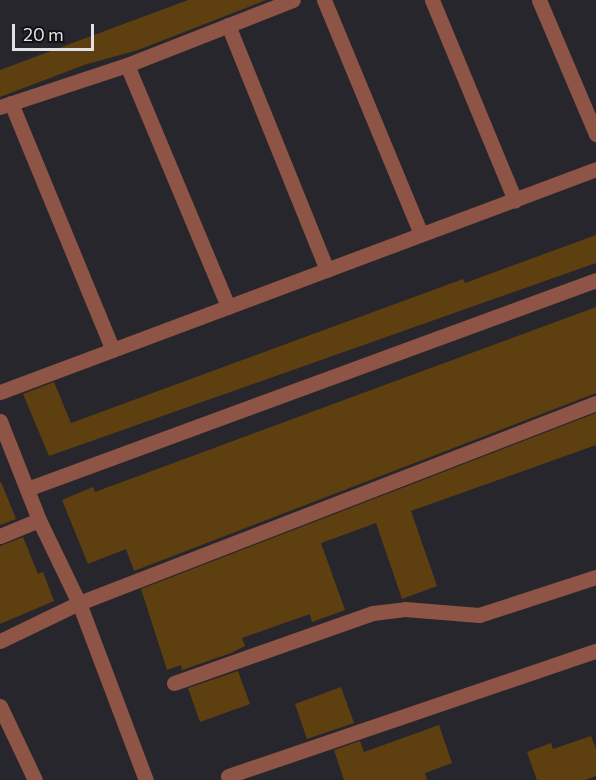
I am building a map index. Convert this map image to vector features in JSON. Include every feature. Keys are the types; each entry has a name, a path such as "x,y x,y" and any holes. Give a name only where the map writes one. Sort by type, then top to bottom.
{"street":[{"path":"113,350 6,105 128,65 293,0"},
{"path":"324,0 421,234"},
{"path":"432,0 515,200"},
{"path":"540,0 596,134"},
{"path":"228,25 327,270"},
{"path":"128,65 228,307"},
{"path":"0,392 596,169"},
{"path":"27,489 596,280"},
{"path":"0,641 79,603 596,402"},
{"path":"1,424 39,519 79,603 146,780"},
{"path":"0,536 39,519"},
{"path":"174,683 373,613 405,609 479,615 596,577"},
{"path":"228,776 596,651"},
{"path":"0,706 35,780"}],"building":[{"path":"188,0 266,0 138,50 84,65 0,97 0,70"},
{"path":"596,235 596,263 49,456 23,394 54,382 71,423 463,279 465,283"},
{"path":"596,307 596,393 134,571 126,549 88,564 62,500 93,487 95,492"},
{"path":"596,413 596,445 411,511 437,586 402,599 376,523 321,543 345,610 312,622 310,614 242,638 245,646 231,653 182,670 181,665 167,670 141,589"},
{"path":"0,483 16,519 0,525"},
{"path":"23,537 38,574 43,572 54,601 0,624 0,546"},
{"path":"238,671 250,704 200,722 188,688"},
{"path":"341,687 354,723 307,739 295,704"},
{"path":"439,725 452,763 425,773 427,780 344,780 334,750 360,741 364,752"},
{"path":"591,736 596,749 596,776 585,780 537,780 527,752 551,743 553,749"}]}
